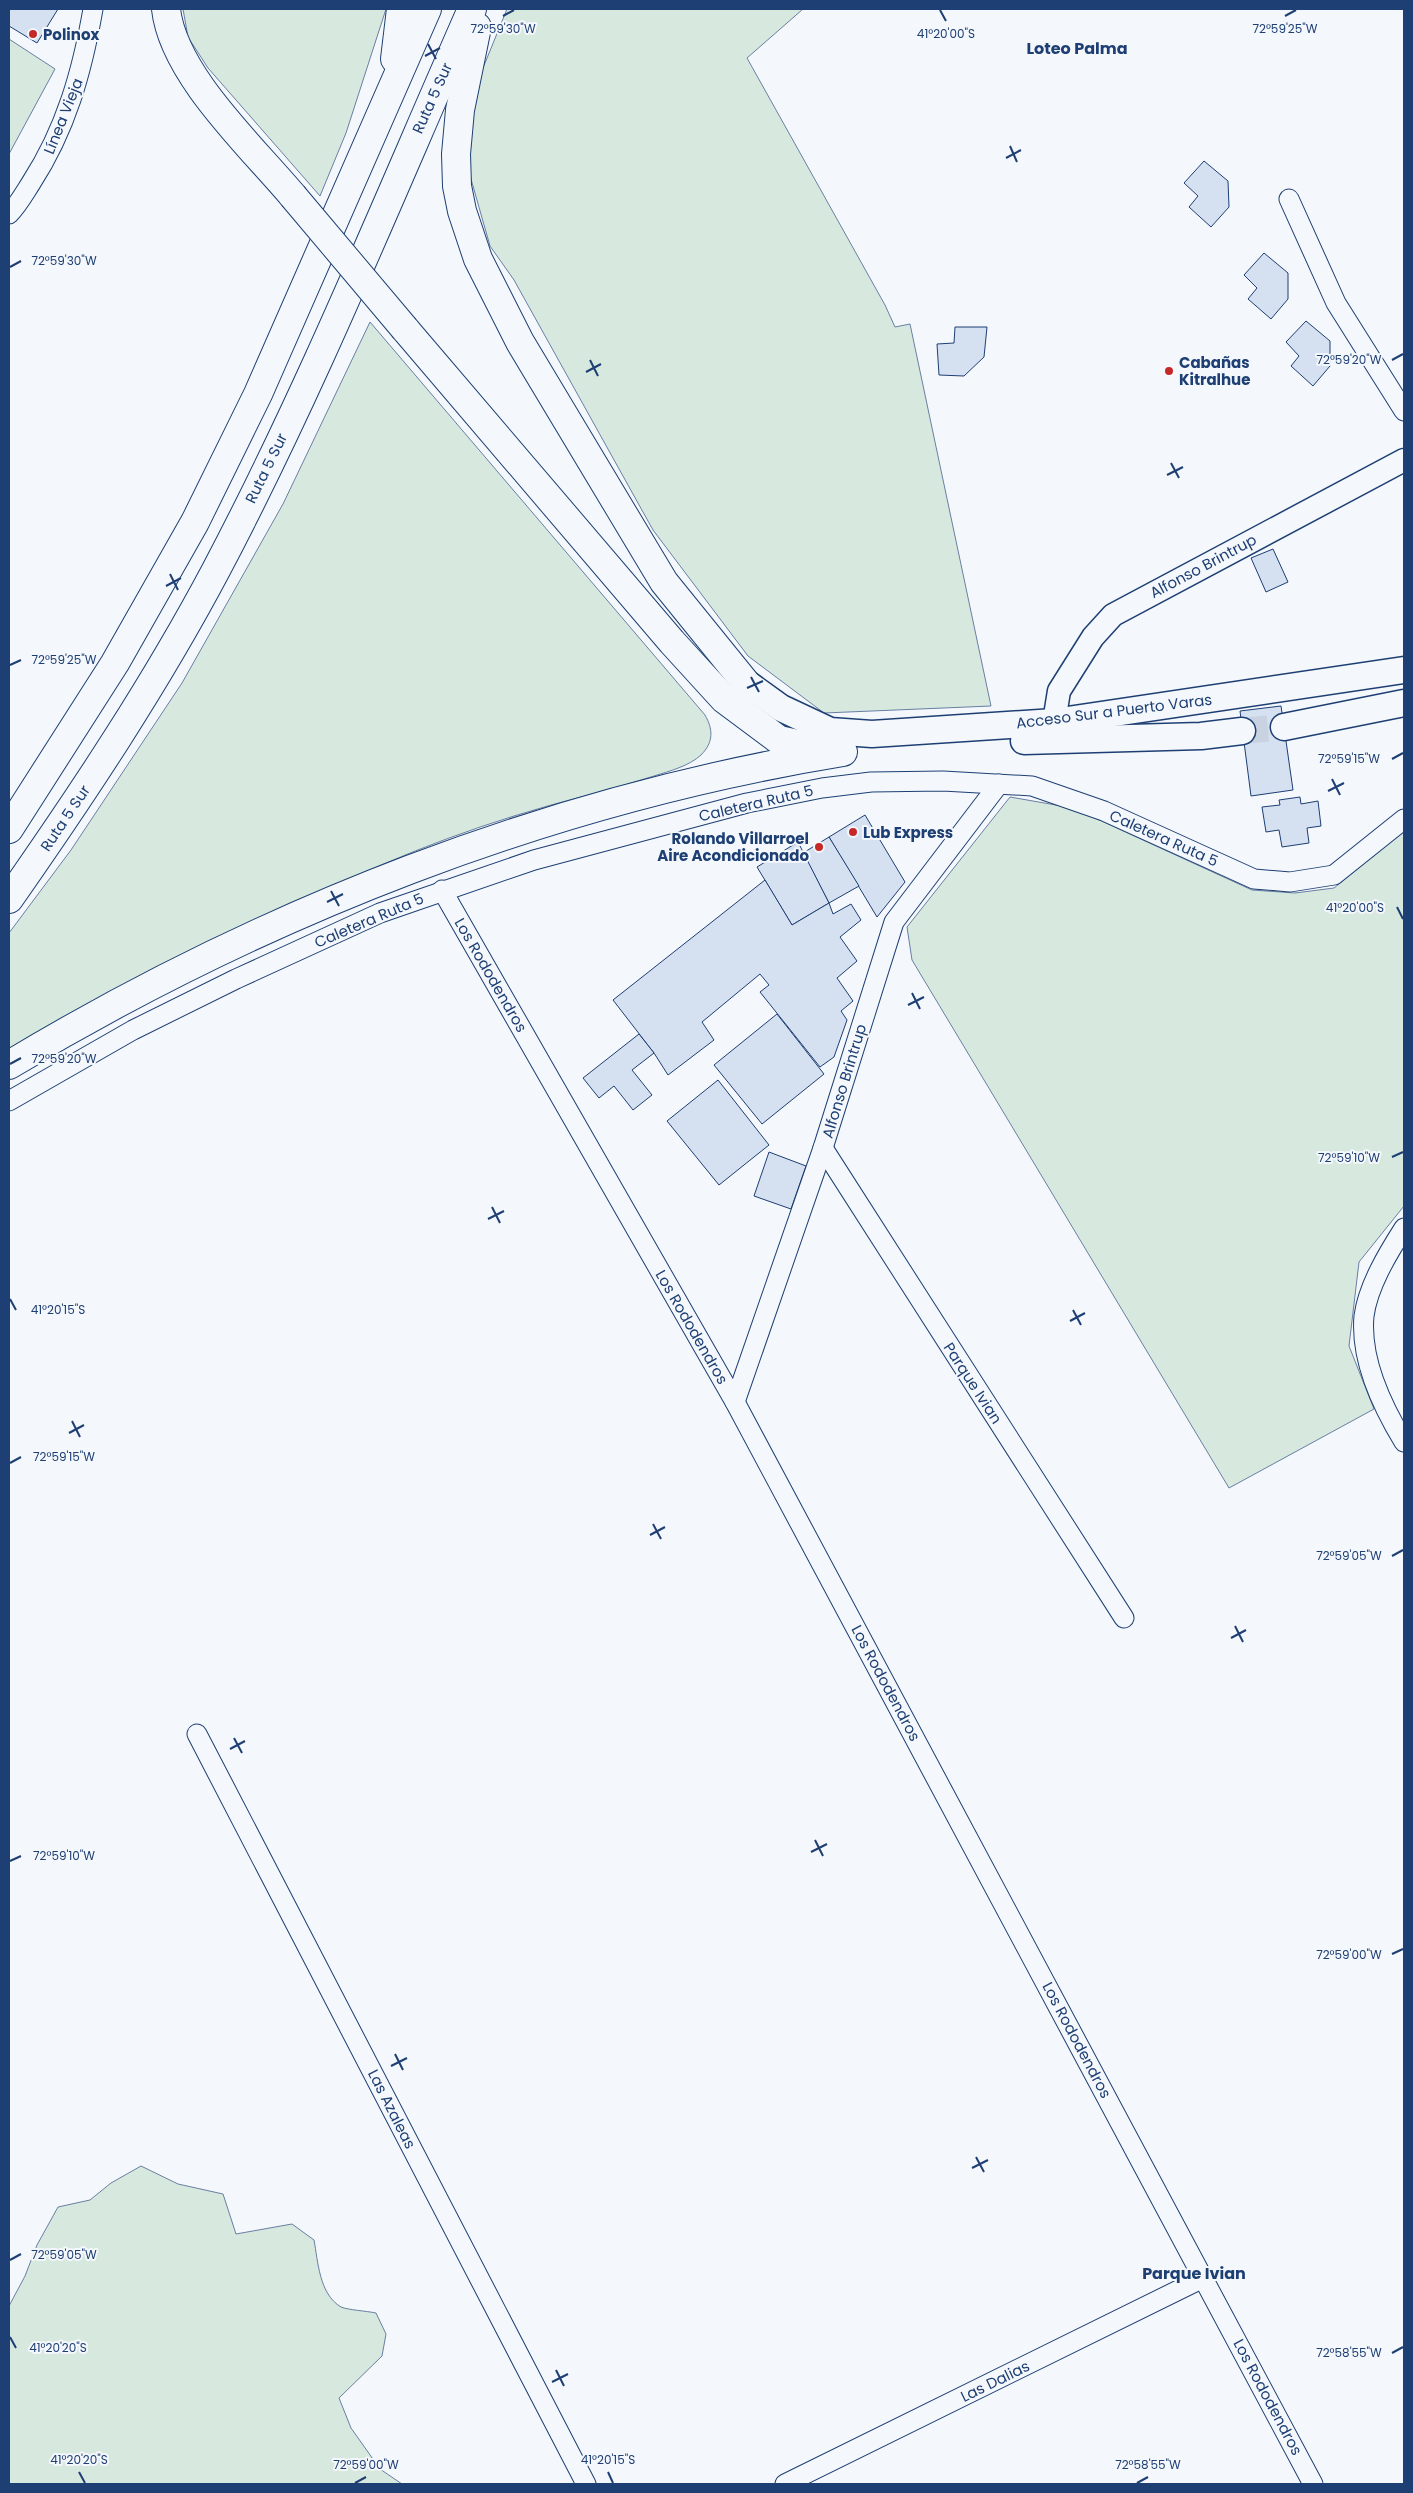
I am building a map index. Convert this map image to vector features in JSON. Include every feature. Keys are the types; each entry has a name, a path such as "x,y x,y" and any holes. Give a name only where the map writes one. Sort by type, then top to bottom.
{"highway":[{"path":"166,9 173,40 182,60 196,82 672,642 724,698 779,740 816,749 843,752"},
{"path":"387,99 396,56 401,9"},
{"path":"9,830 116,663 195,522 261,385 427,9"},
{"name":"Ruta 5 Sur","path":"9,899 100,767 165,660 216,570 297,405 472,9"},
{"path":"482,9 460,110 456,154 462,210 478,259 494,295 520,342 664,582 745,682"},
{"path":"672,642 745,682"},
{"path":"9,1065 121,1001 230,946 313,909 468,848 629,798 767,765 843,752"}],"main road":[{"name":"Acceso Sur a Puerto Varas","path":"745,682 781,708 830,731 872,734 1054,722 1404,670"},
{"path":"1284,727 1404,703"},
{"name":"Acceso Sur a Puerto Varas","path":"843,752 1031,741 1201,736 1242,731"}],"street":[{"name":"Línea Vieja","path":"9,214 48,157 71,104 84,60 93,9"},
{"path":"1289,199 1336,303 1404,411"},
{"name":"Alfonso Brintrup","path":"1054,722 1059,691 1093,637 1113,614 1404,460"},
{"name":"Caletera Ruta 5","path":"9,1101 133,1030 236,979 380,913 442,890 534,860 747,804 822,788 871,782 944,781 1032,786 1104,811 1254,878 1290,882 1334,875 1404,819"},
{"name":"Alfonso Brintrup","path":"736,1402 823,1148 894,922 998,784"},
{"name":"Los Rododendros","path":"442,890 736,1402 1205,2277 1313,2484"},
{"name":"Parque Ivian","path":"823,1148 1124,1618"},
{"path":"1404,1228 1385,1260 1372,1289 1367,1302 1364,1326 1367,1357 1376,1385 1392,1423 1404,1442"},
{"name":"Las Azaleas","path":"198,1734 586,2484"},
{"name":"Las Dalias","path":"785,2484 1205,2277"}],"shaded area":[{"path":"183,9 386,9 346,133 320,196 208,68 188,37"},
{"path":"507,9 803,9 747,58 885,305 895,327 910,324 991,706 824,713 748,656 653,530 514,280 490,246 469,172 474,90"},
{"path":"9,39 55,69 9,154"},
{"path":"370,322 705,715 711,730 708,745 696,759 673,770 514,816 448,838 319,892 194,955 9,1053 9,933 71,850 182,683 283,504"},
{"path":"1010,797 1073,808 1252,890 1295,893 1334,888 1404,831 1404,1206 1359,1262 1349,1346 1374,1409 1229,1488 912,960 907,927"},
{"path":"141,2166 178,2184 223,2194 236,2234 292,2224 314,2240 318,2267 324,2286 334,2301 344,2308 376,2313 386,2334 382,2356 339,2398 351,2428 380,2469 402,2484 9,2484 9,2306 25,2276 37,2245 58,2207 90,2200 111,2183"}],"building":[{"name":"Polinox","path":"9,9 58,9 37,43 9,26"},
{"path":"1204,161 1228,181 1229,207 1211,227 1189,207 1198,196 1184,183"},
{"path":"1264,253 1288,273 1288,299 1271,319 1248,299 1257,288 1244,275"},
{"path":"1306,321 1330,341 1330,366 1313,386 1291,366 1299,356 1286,342"},
{"path":"955,327 987,327 984,357 964,376 939,375 937,344 954,343"},
{"path":"1273,549 1288,582 1266,592 1251,558"},
{"path":"1281,706 1293,790 1251,796 1240,711"},
{"path":"1300,797 1301,804 1318,801 1321,826 1307,828 1309,843 1282,847 1279,830 1266,832 1262,807 1280,805 1279,800"},
{"path":"865,815 905,882 877,917 829,837"},
{"path":"829,837 859,886 829,903 803,853"},
{"path":"798,842 829,903 792,925 757,867"},
{"path":"765,880 792,925 829,903 833,914 851,904 861,920 840,937 857,961 837,978 853,1001 841,1011 847,1020 834,1057 820,1067 760,992 769,985 760,974 702,1022 714,1040 668,1075 654,1053 613,1000"},
{"path":"777,1014 824,1074 762,1124 714,1065"},
{"path":"639,1034 654,1053 632,1070 652,1095 633,1110 614,1086 599,1098 583,1078"},
{"path":"718,1080 769,1145 719,1185 667,1121"},
{"path":"769,1152 806,1166 791,1209 754,1196"}],"tunnel":[{"path":"1242,731 1284,727"}],"place":[{"name":"Polinox","path":"33,34"},
{"name":"Cabañas Kitralhue","path":"1169,371"},
{"name":"Lub Express","path":"853,832"},
{"name":"Rolando Villarroel Aire Acondicionado","path":"819,847"}],"district":[{"name":"Loteo Palma","path":"1077,48"},
{"name":"Parque Ivian","path":"1194,2273"}]}
